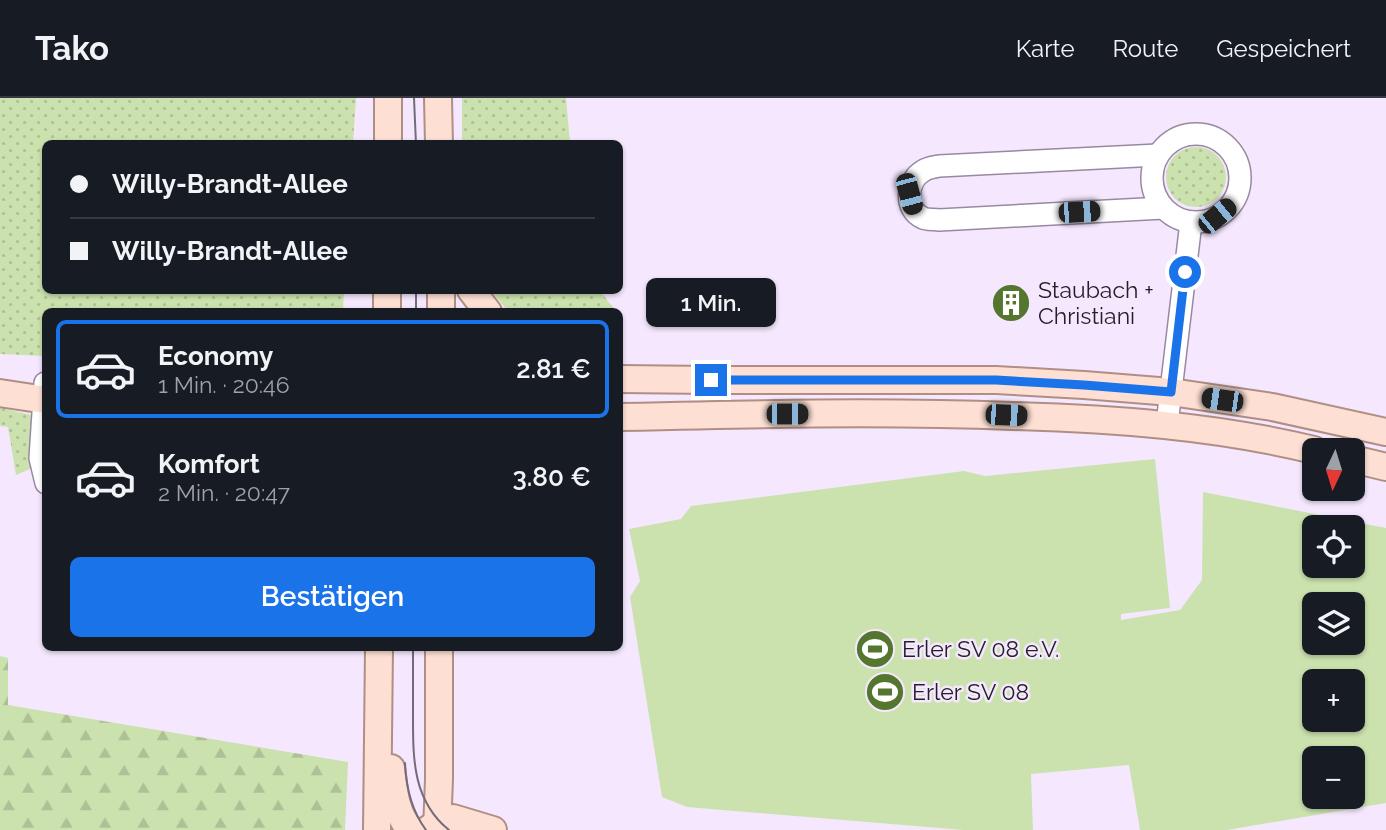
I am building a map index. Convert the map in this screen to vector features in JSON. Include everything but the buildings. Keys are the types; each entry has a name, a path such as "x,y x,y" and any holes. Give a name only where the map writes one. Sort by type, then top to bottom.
{"main road":[{"path":"388,98 388,140"},
{"path":"438,98 439,140"},
{"path":"474,294 485,308"},
{"path":"0,378 42,383"},
{"path":"623,379 996,380 1084,385 1171,392 1272,407 1386,432"},
{"path":"0,393 42,400"},
{"path":"623,417 951,414 1060,417 1167,424 1265,438 1302,447"},
{"path":"1365,462 1386,467"},
{"path":"377,830 379,651"},
{"path":"433,828 439,779 439,651"},
{"path":"378,742 390,766 396,802 410,830"},
{"path":"439,779 450,804 488,828"},
{"path":"433,828 453,818 488,828"}],"street":[{"path":"1183,135 1210,136 1232,153 1238,166 1236,195 1228,207 1217,216 1203,221 1191,222 1174,216 1163,208 1154,188 1152,174 1158,155 1171,140 1183,135"},
{"path":"1158,155 939,166 922,171 913,182 909,194 913,209 922,218 939,220 1163,208"},
{"path":"1167,424 1191,222"},
{"path":"42,435 42,466"}],"green space":[{"path":"0,98 356,98 353,140 42,140 42,294 344,294 343,308 42,308 42,356 0,354"},
{"path":"462,98 566,98 570,140 462,140"},
{"path":"1190,147 1202,147 1221,160 1226,177 1224,189 1213,202 1202,207 1190,207 1171,194 1166,183 1166,171 1179,152"},
{"path":"494,294 602,294 614,308 505,308"},
{"path":"0,408 36,416 34,467 16,475 8,427 0,426"},
{"name":"Erler SV 08","path":"1155,459 1170,608 1121,614 1121,620 1180,610 1202,580 1203,492 1320,515 1302,515 1302,578 1365,578 1365,524 1386,528 1386,803 1365,807 1365,746 1302,746 1302,809 1351,809 1227,830 1140,830 1129,765 1031,774 1033,830 963,830 687,807 662,797 630,597 640,581 629,529 681,519 691,506 964,471 985,476"},
{"path":"0,656 8,658 8,705 348,762 345,830 0,830"}],"tram line":[{"path":"414,98 416,140"},
{"path":"416,294 416,308"},
{"path":"413,651 413,746 417,777 428,805 449,830"},
{"path":"405,763 410,798 426,830"}],"place":[{"name":"Staubach + Christiani","path":"1011,303"},
{"name":"Erler SV 08 e.V.","path":"875,649"},
{"name":"Erler SV 08","path":"885,692"}],"route":[{"path":"711,380 996,380 1171,392 1185,272"}]}
